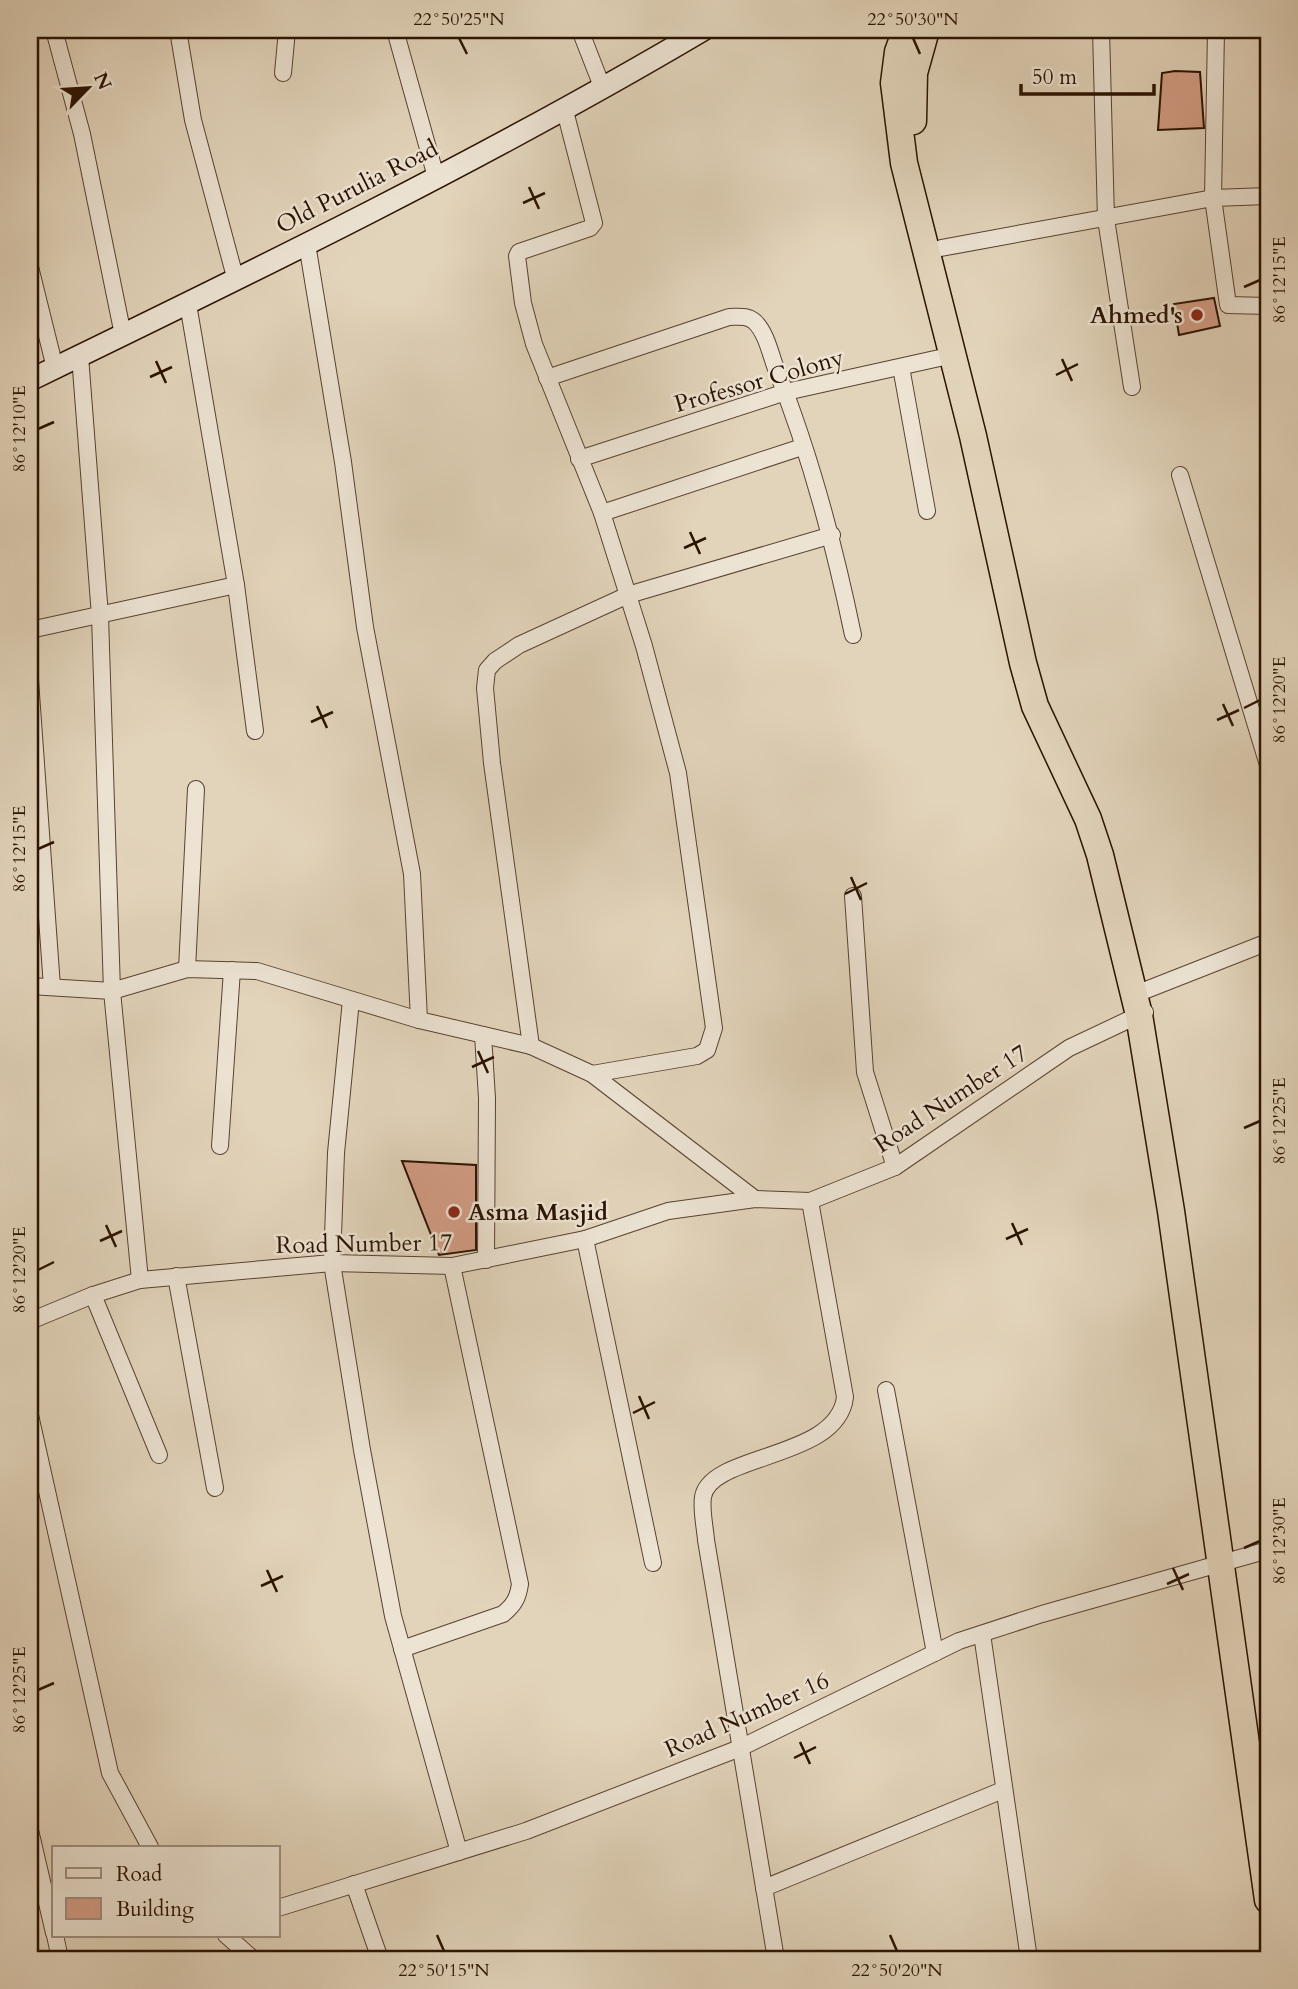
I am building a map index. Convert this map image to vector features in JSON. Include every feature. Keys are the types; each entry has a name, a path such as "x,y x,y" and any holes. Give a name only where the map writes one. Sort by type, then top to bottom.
{"highway":[{"path":"906,30 898,52 894,83 904,163 953,355 1026,674 1051,746 1088,819 1145,1005"},
{"path":"926,30 914,73 911,108 916,145 1040,672 1052,712 1114,848 1145,1005 1226,1562 1268,1900"},
{"path":"1226,1562 1268,1801"}],"main road":[{"name":"Old Purulia Road","path":"30,380 188,304 235,277 307,244 565,111 703,30"}],"street":[{"path":"54,30 82,134 122,335"},
{"path":"178,30 193,120 235,277"},
{"path":"283,73 288,30"},
{"path":"395,30 436,177"},
{"path":"580,30 603,89"},
{"path":"1101,30 1106,219 1132,387"},
{"path":"1216,30 1213,198 1228,305 1268,306"},
{"path":"565,111 594,223 590,228 524,249 517,257 523,303 547,378 602,513 678,773 714,1028 707,1050 696,1056 592,1073"},
{"path":"941,248 1213,198 1268,196"},
{"path":"307,244 343,462 365,627 412,874 419,1020"},
{"path":"30,267 55,368"},
{"path":"188,304 236,585 255,730"},
{"path":"547,378 729,317 745,316 761,331 786,392 832,535 853,635"},
{"name":"Professor Colony","path":"579,459 786,392 953,355"},
{"path":"80,356 100,616 112,991 140,1280"},
{"path":"901,367 927,511"},
{"path":"602,513 802,447"},
{"path":"1180,475 1268,765"},
{"path":"531,1046 492,763 485,688 487,670 495,661 519,645 628,595 832,535"},
{"path":"30,630 236,585"},
{"path":"30,680 52,987"},
{"path":"187,969 196,789"},
{"path":"853,896 865,1072 895,1167"},
{"name":"Road Number 17","path":"30,1321 93,1295 140,1280 332,1263 453,1266 585,1239 668,1210 755,1199 810,1201 895,1167 1069,1048 1145,1005 1268,942"},
{"path":"30,986 112,991 187,969 257,971 419,1020 531,1046 592,1073 755,1199"},
{"path":"220,1146 232,970"},
{"path":"351,1000 336,1153 332,1263 364,1463 393,1616 459,1852"},
{"path":"483,1035 487,1098 486,1260"},
{"path":"776,1959 706,1540 703,1497 707,1487 722,1475 821,1434 841,1417 844,1409 845,1397 810,1201"},
{"path":"585,1239 653,1563"},
{"path":"402,1649 503,1614 513,1606 519,1595 520,1584 453,1266"},
{"path":"176,1276 215,1488"},
{"path":"93,1295 159,1455"},
{"path":"886,1390 935,1653"},
{"path":"30,1415 110,1773 149,1846"},
{"name":"Road Number 16","path":"280,1907 526,1831 740,1748 935,1653 982,1634 1268,1550"},
{"path":"982,1634 1029,1959"},
{"path":"764,1888 1003,1790"},
{"path":"30,1830 52,1925"},
{"path":"354,1884 380,1959"},
{"path":"55,1937 60,1959"},
{"path":"228,1937 253,1959"}],"building":[{"path":"1200,72 1204,128 1158,130 1162,73"},
{"name":"Ahmed's","path":"1214,298 1220,326 1179,335 1174,304"},
{"name":"Asma Masjid","path":"402,1161 476,1165 476,1250 439,1255"}],"place":[{"name":"Ahmed's","path":"1197,315"},
{"name":"Asma Masjid","path":"454,1212"}]}
